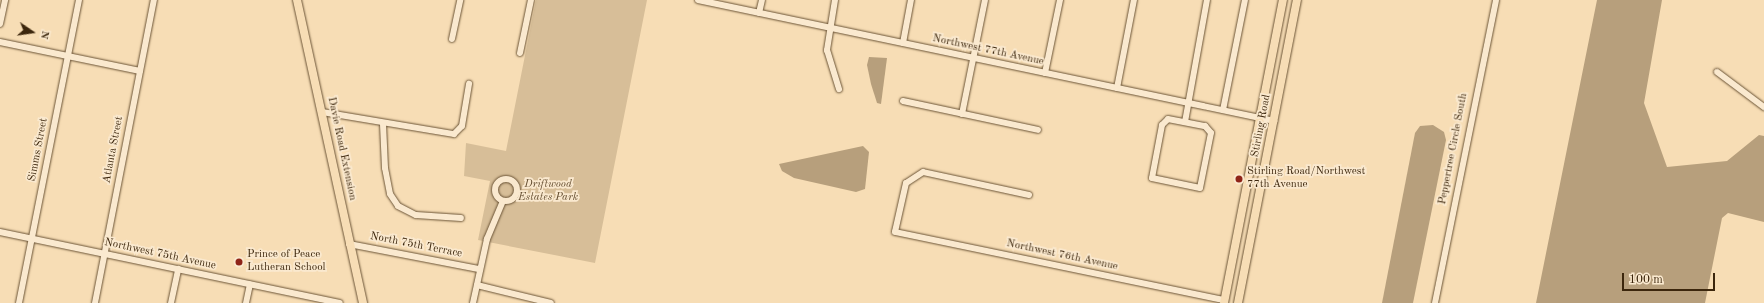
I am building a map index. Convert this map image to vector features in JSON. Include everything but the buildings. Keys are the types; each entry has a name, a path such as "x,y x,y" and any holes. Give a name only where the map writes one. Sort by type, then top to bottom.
{"main road":[{"name":"Davie Road Extension","path":"297,0 363,303"},
{"name":"Stirling Road","path":"1224,302 1283,0"},
{"name":"Stirling Road","path":"1238,303 1298,0"}],"street":[{"path":"0,24 5,0"},
{"name":"Simms Street","path":"19,303 79,0"},
{"name":"Atlanta Street","path":"95,303 154,0"},
{"path":"452,39 460,0"},
{"path":"520,53 531,0"},
{"name":"Northwest 77th Avenue","path":"698,0 1274,121"},
{"path":"759,13 762,0"},
{"path":"835,0 829,27 827,50 839,89"},
{"path":"903,43 911,0"},
{"path":"962,114 985,0"},
{"path":"1045,73 1060,0"},
{"path":"1117,88 1134,0"},
{"path":"1185,122 1207,0"},
{"path":"1223,110 1245,0"},
{"name":"Peppertree Circle South","path":"1435,303 1496,0"},
{"path":"0,42 140,71"},
{"path":"1717,72 1764,107"},
{"path":"322,112 383,124 454,134 462,126 468,84"},
{"path":"903,101 1038,130"},
{"path":"1165,122 1185,122 1208,130 1200,188 1152,178 1165,122"},
{"path":"383,124 385,168 390,194 398,206 416,214 461,218"},
{"name":"Northwest 76th Avenue","path":"1029,195 923,172 912,176 906,183 895,232 1224,302"},
{"path":"473,303 479,269 503,201"},
{"name":"Northwest 75th Avenue","path":"0,232 340,303"},
{"name":"North 75th Terrace","path":"350,244 479,269"},
{"path":"171,303 178,269"},
{"path":"246,303 250,284"},
{"path":"477,285 551,303"}],"green space":[{"name":"Driftwood Estates Park","path":"536,0 647,0 595,263 478,240 490,181 464,176 466,143 506,151"}],"shaded area":[{"path":"1597,0 1662,0 1644,103 1667,167 1727,161 1759,135 1764,136 1764,222 1728,213 1722,218 1705,303 1536,303"},
{"path":"869,57 887,58 881,104 877,103 871,84 867,65"},
{"path":"1433,125 1444,132 1446,140 1413,303 1382,303 1415,133 1420,126"},
{"path":"863,146 869,152 865,189 856,192 794,178 782,171 779,164"}],"place":[{"name":"Stirling Road/Northwest 77th Avenue","path":"1239,179"},
{"name":"Prince of Peace Lutheran School","path":"239,262"}]}
